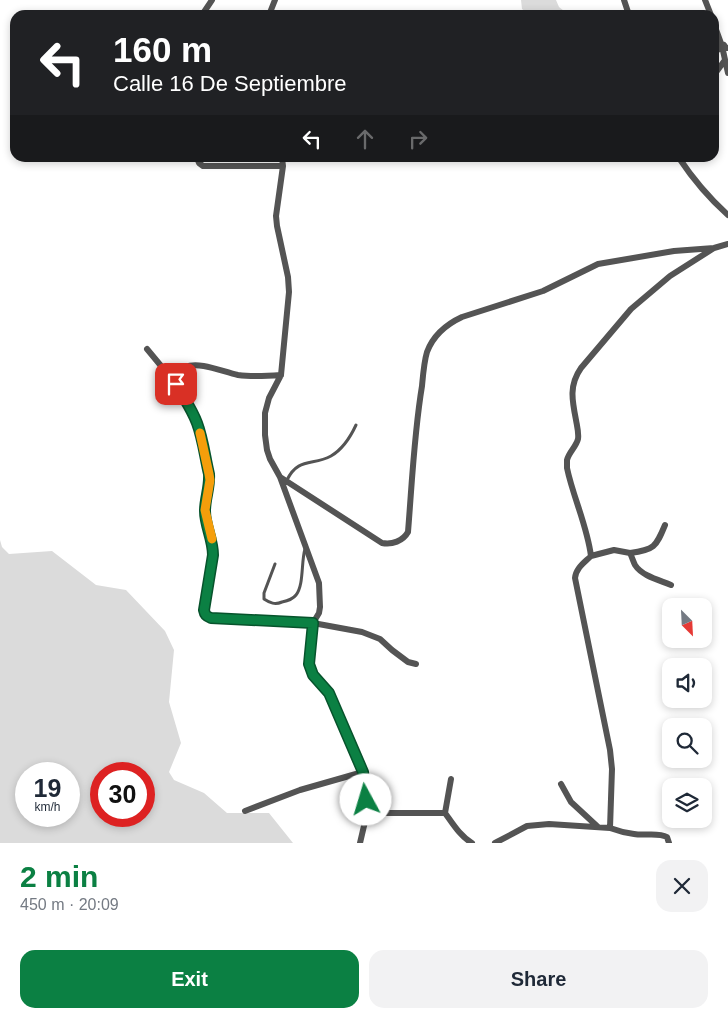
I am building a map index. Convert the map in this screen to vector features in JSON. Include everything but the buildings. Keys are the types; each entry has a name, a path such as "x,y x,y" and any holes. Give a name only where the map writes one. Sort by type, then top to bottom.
{"street":[{"path":"719,34 725,46 725,60 728,73"},
{"path":"719,68 725,60"},
{"path":"200,162 203,166 283,166"},
{"path":"282,162 276,226 288,278 289,292 281,375 269,398 265,413 265,434 270,459 283,479 319,583 320,607 313,623 309,664 313,675 329,693 363,772 367,813 360,843"},
{"path":"683,162 707,195 728,215"},
{"path":"283,479 382,543 387,544 400,541 408,532 417,411 427,352 436,336 442,330 462,317 543,291 598,264 674,251 714,248 728,244"},
{"path":"591,556 567,468 568,459 578,439 573,404 575,376 631,309 670,276 714,248"},
{"path":"147,349 176,384 190,408 200,434 209,474 210,480 205,510 213,546 213,555 204,610 206,616 211,618 313,623 362,632 378,638 408,662 416,664"},
{"path":"176,384 185,367 194,364 239,375 262,377 281,375"},
{"path":"610,828 612,769 610,750 575,578 578,568 591,556 614,550 630,553 644,552 656,545 665,526"},
{"path":"630,553 634,564 639,570 650,577 671,584"},
{"path":"245,811 300,790 363,772"},
{"path":"451,779 445,814 468,841 472,843"},
{"path":"561,784 571,802 599,828"},
{"path":"367,813 445,814"},
{"path":"495,843 527,826 549,824 610,828 637,835 663,835 667,837 670,843"}],"lane":[{"path":"283,479 296,468 314,460 323,459 342,448 356,425"},
{"path":"275,564 264,593 264,599 270,603 277,604 287,601 296,595 302,575 303,556 306,546"}],"shaded area":[{"path":"521,0 556,0 563,10 524,10"},
{"path":"0,540 2,547 9,554 52,551 96,585 126,590 165,631 174,650 169,702 181,743 169,772 174,780 204,793 227,813 269,813 293,843 0,843"}],"slow traffic":[{"path":"200,433 210,480 205,510 212,539"}],"route":[{"path":"176,384 196,421 210,480 205,510 213,546 213,555 204,614 211,618 313,623 309,664 313,675 329,693 363,772 366,800"}]}
